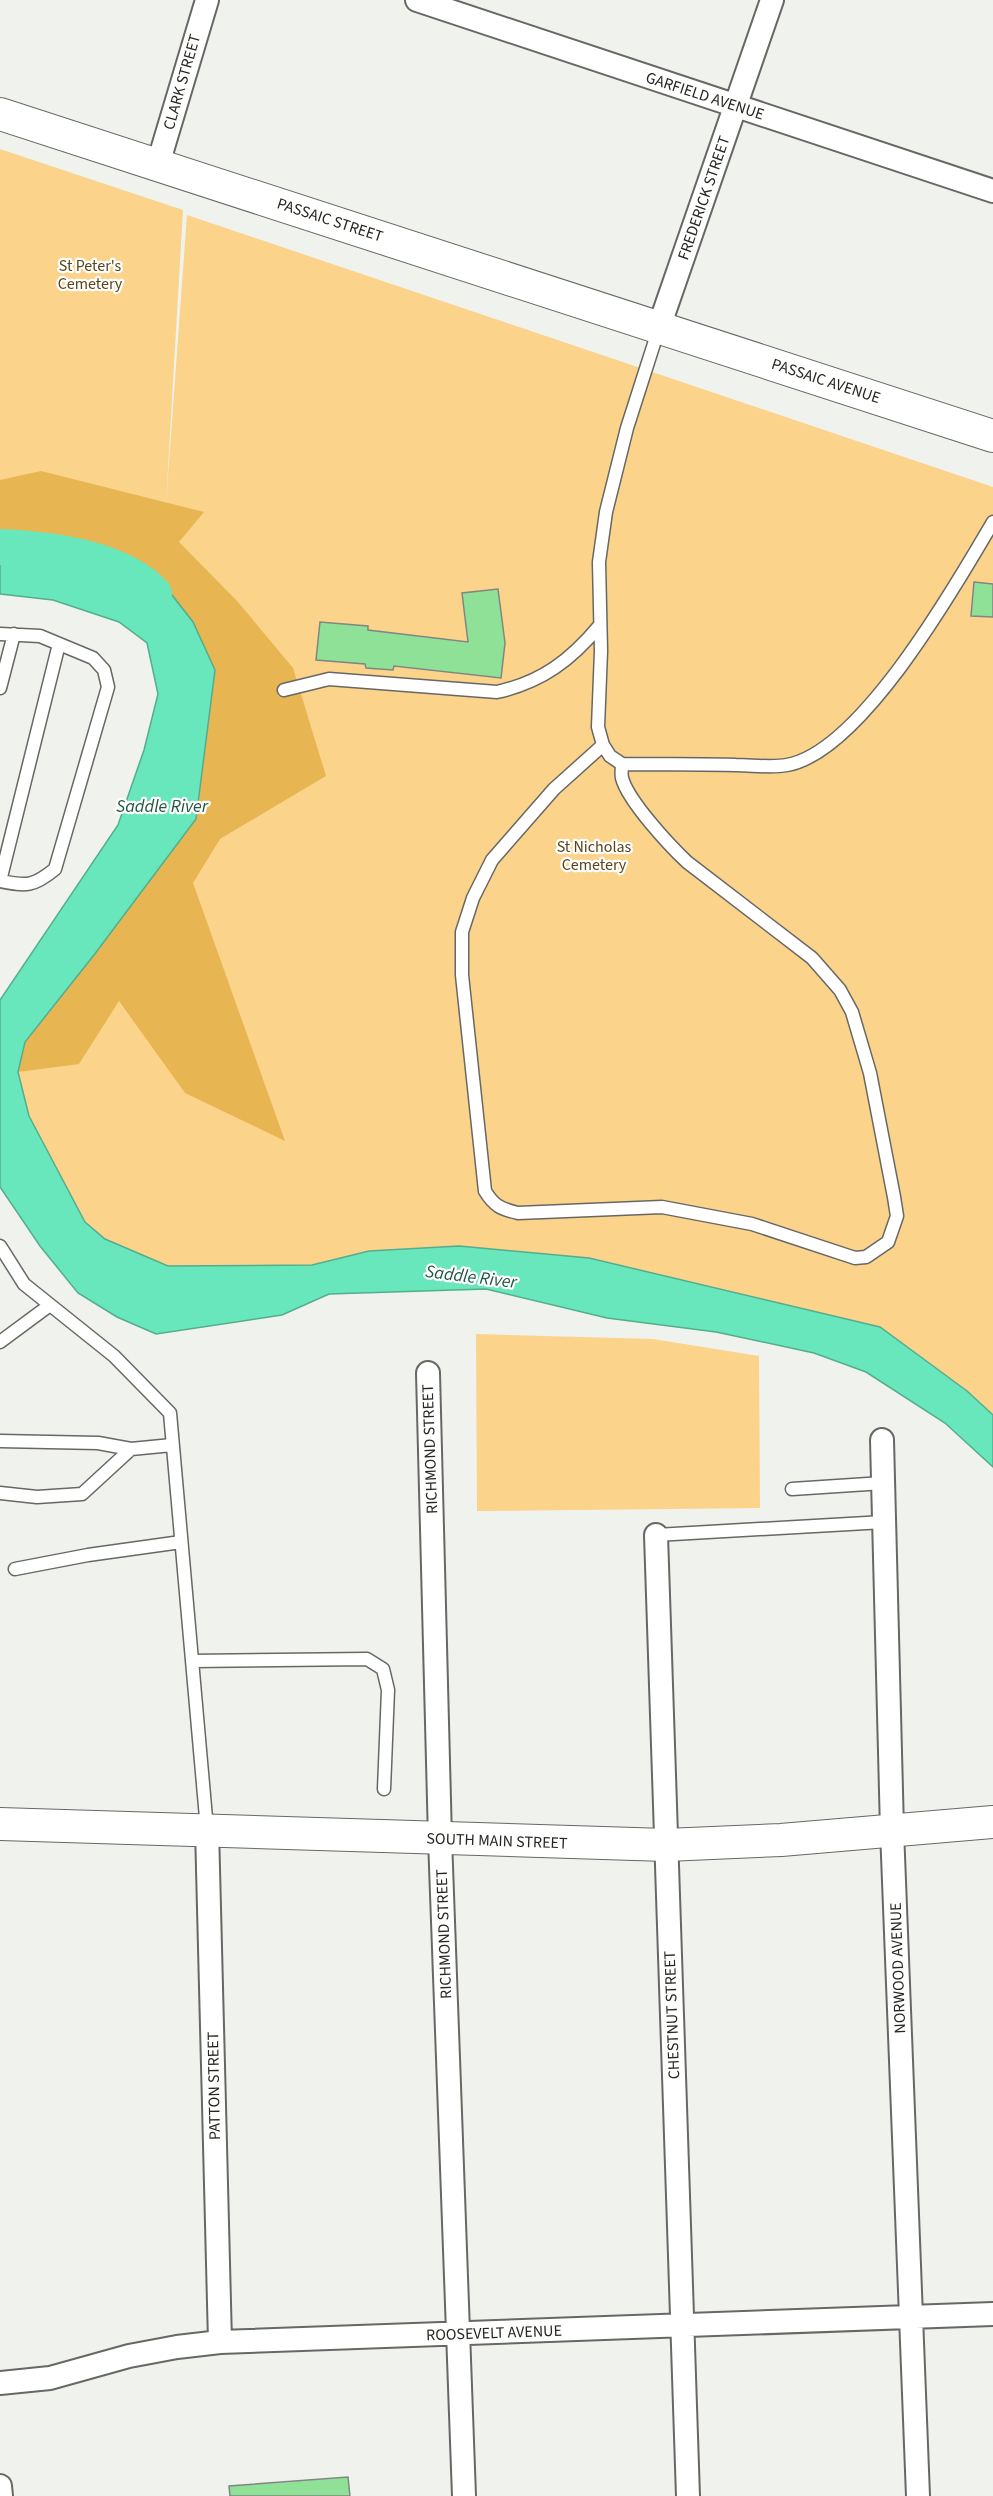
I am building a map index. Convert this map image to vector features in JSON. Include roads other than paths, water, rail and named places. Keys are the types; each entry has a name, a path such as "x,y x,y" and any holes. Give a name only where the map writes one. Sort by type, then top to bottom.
{"main road":[{"name":"PASSAIC STREET","path":"0,114 659,327"},
{"name":"PASSAIC AVENUE","path":"659,327 993,436"},
{"name":"SOUTH MAIN STREET","path":"0,1824 666,1845 781,1840 993,1822"}],"street":[{"name":"CLARK STREET","path":"158,164 207,0"},
{"name":"GARFIELD AVENUE","path":"417,0 993,191"},
{"name":"FREDERICK STREET","path":"659,327 772,0"},
{"name":"RICHMOND STREET","path":"428,1373 440,1839 465,2496"},
{"name":"NORWOOD AVENUE","path":"882,1440 892,1830 918,2496"},
{"name":"CHESTNUT STREET","path":"656,1535 688,2496"},
{"name":"PATTON STREET","path":"207,1829 220,2342"},
{"name":"ROOSEVELT AVENUE","path":"0,2383 50,2378 148,2352 220,2342 993,2314"},
{"path":"0,2486 1,2496"}],"lane":[{"path":"659,327 627,428 606,512 599,562 598,727 603,745 610,756 622,764 787,765 818,752 859,719 901,666 959,580 993,522"},
{"path":"284,690 329,679 497,692 516,688 542,677 584,645 600,625"},
{"path":"0,634 40,636 93,658 104,670 108,687 55,869 35,883 25,886 0,881 59,644"},
{"path":"0,688 14,634"},
{"path":"603,745 554,789 492,860 473,898 462,932 462,975 485,1191 500,1209 518,1213 662,1206 752,1224 836,1253 855,1258 866,1257 888,1242 897,1216 870,1073 852,1012 840,990 812,958 687,862 670,846 651,824 622,779 622,764"},
{"path":"0,1246 24,1284 114,1356 170,1413 207,1829"},
{"path":"0,1342 50,1305"},
{"path":"0,1442 98,1443 131,1449 172,1445"},
{"path":"0,1493 37,1497 82,1494 131,1449"},
{"path":"792,1489 883,1483"},
{"path":"656,1535 884,1522"},
{"path":"15,1569 88,1555 181,1542"},
{"path":"192,1661 367,1659 383,1669 388,1690 384,1789"}],"water":[{"name":"Saddle River","path":"0,546 42,546 161,581 193,622 215,670 196,819 94,955 25,1042 18,1072 29,1116 85,1222 105,1239 168,1266 312,1265 369,1251 459,1246 589,1258 880,1327 967,1391 993,1415 993,1467 945,1423 866,1372 814,1353 716,1332 607,1318 486,1289 329,1294 282,1315 156,1334 117,1317 78,1293 40,1246 0,1187 0,1000 118,825 144,750 158,694 147,643 119,622 53,600 0,594"}],"waterway":[{"name":"Saddle River","path":"0,547 61,553 103,563 140,581 154,594"}],"park label":[{"name":"St Peter's Cemetery","path":"90,275"},
{"name":"St Nicholas Cemetery","path":"594,856"}]}
